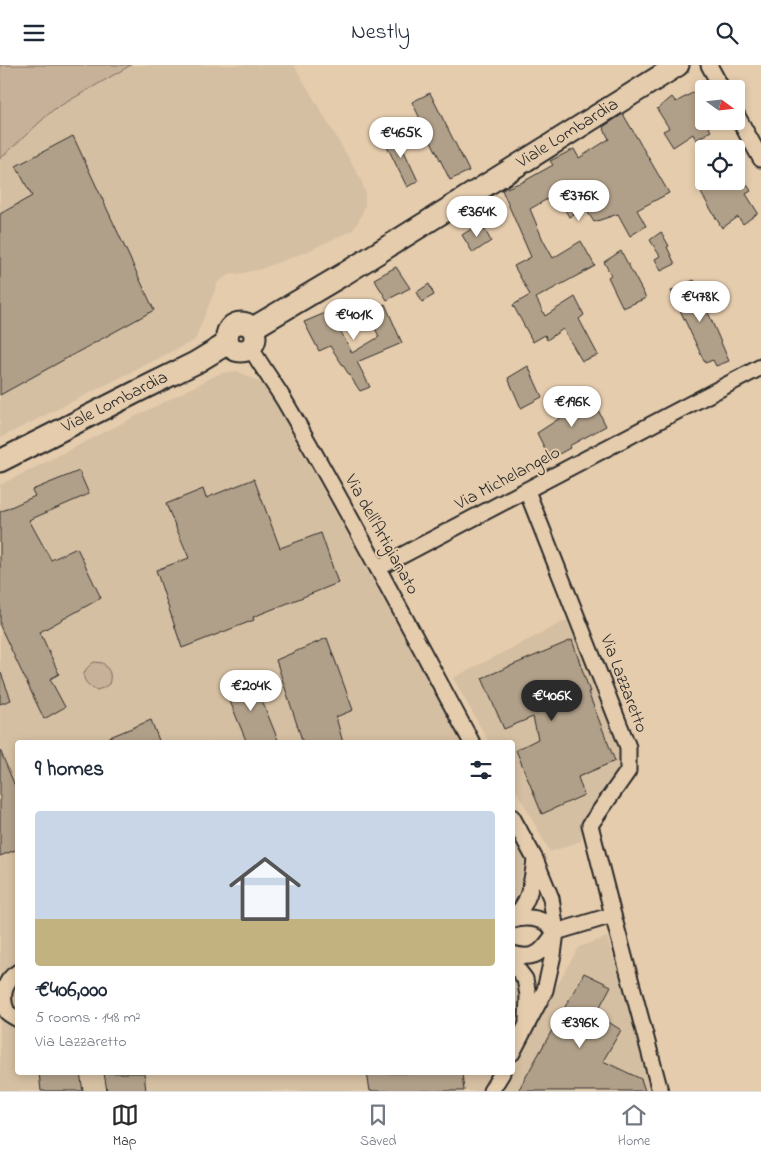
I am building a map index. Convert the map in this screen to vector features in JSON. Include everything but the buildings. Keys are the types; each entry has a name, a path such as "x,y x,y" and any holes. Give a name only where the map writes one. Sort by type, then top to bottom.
{"main road":[{"name":"Viale Lombardia","path":"0,461 195,363 228,343 227,334 236,324 245,323 252,338 289,308 678,65"}],"street":[{"path":"709,65 717,80"},
{"path":"745,130 761,159"},
{"name":"Via dell'Artigianato","path":"252,338 264,370 282,397 378,568 470,740"},
{"name":"Via Michelangelo","path":"378,568 761,367"},
{"name":"Via Lazzaretto","path":"527,491 628,747 628,771 590,825 660,1091"},
{"path":"515,822 535,859 552,898 556,932 553,955 544,990 515,1047"},
{"path":"515,917 520,913 527,897 532,881 535,859"},
{"path":"515,955 522,957 533,955 542,951 556,932 613,915"},
{"path":"515,918 521,917 535,919 546,923 556,932"},
{"path":"515,966 525,979 528,995 526,1027"},
{"path":"15,974 3,989 3,1002 8,1014 15,1018"},
{"path":"492,1091 501,1075"}],"shaded area":[{"path":"0,65 131,65 53,110 0,159"},
{"path":"131,65 294,65 361,179 365,192 365,205 360,219 353,230 306,252 261,269 229,275 218,282 195,340 0,438 0,159 53,110"},
{"path":"238,371 265,385 461,740 15,740 15,1075 493,1075 484,1091 0,1091 0,485 221,373"},
{"path":"567,620 620,748 619,767 606,794 585,818 581,841 550,852 515,789 515,740 488,740 453,678"},
{"path":"94,662 103,663 110,675 109,684 97,690 85,681 84,677 86,670"},
{"path":"515,839 525,858 521,884 515,898"},
{"path":"607,937 655,1091 503,1091 511,1075 515,1075 515,1068 579,947"},
{"path":"515,977 519,980 521,1026 515,1036"}]}
